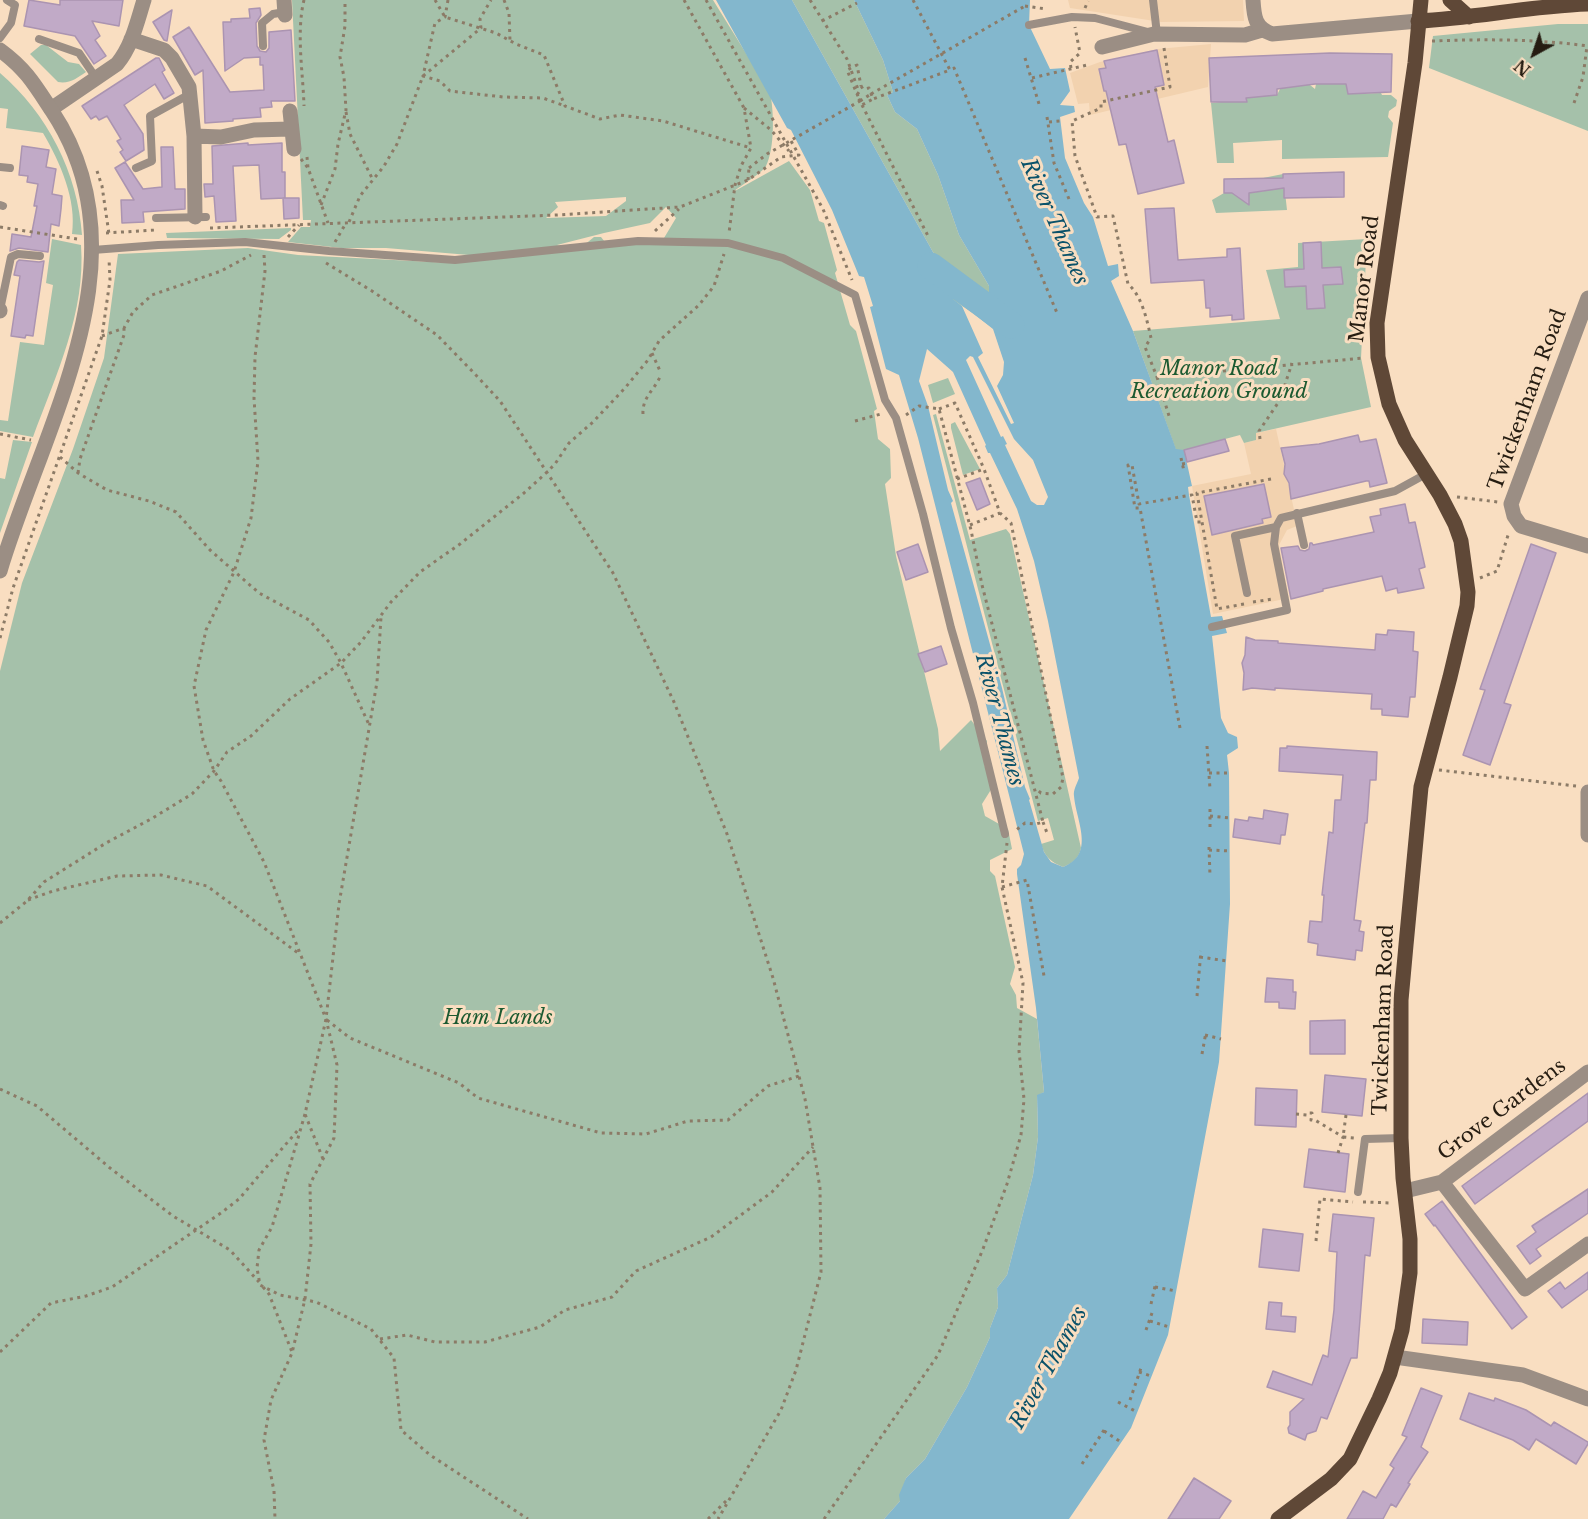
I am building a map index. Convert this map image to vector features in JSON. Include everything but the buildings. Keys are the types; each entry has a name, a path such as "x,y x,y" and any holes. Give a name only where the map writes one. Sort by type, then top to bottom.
{"main road":[{"name":"Manor Road","path":"1421,0 1415,63 1377,323 1378,357 1394,418 1408,446 1440,495 1455,524"},
{"path":"1450,0 1469,17"},
{"path":"1418,21 1469,17 1549,3 1588,4"},
{"name":"Twickenham Road","path":"1278,1519 1337,1473 1350,1459 1379,1399 1395,1357 1402,1330 1410,1273 1410,1239 1401,1138 1401,1000 1421,787 1465,614 1467,584 1461,541 1455,524"}],"street":[{"path":"51,109 117,64 131,39 144,0"},
{"path":"1252,0 1255,21 1262,30 1272,34 1418,21"},
{"path":"1102,47 1158,34 1245,35 1262,30"},
{"path":"131,39 164,50 183,75 190,94 202,221"},
{"path":"0,50 31,77 63,127 81,172 86,192 89,240 81,337 46,447 9,540 0,571"},
{"path":"297,110 290,129 300,152"},
{"path":"194,136 220,137 254,130 290,129"},
{"name":"Twickenham Road","path":"1513,510 1588,298"},
{"path":"1513,510 1521,526 1588,546"},
{"path":"1588,793 1588,835"},
{"name":"Grove Gardens","path":"1405,1196 1442,1182 1588,1072"},
{"name":"Grove Gardens","path":"1442,1182 1525,1289 1588,1244"},
{"path":"1395,1357 1523,1375 1588,1399"}],"lane":[{"path":"0,38 11,23 15,5 7,0"},
{"path":"1029,25 1072,17 1095,18 1158,34 1153,0"},
{"path":"263,46 262,23 273,14 285,9"},
{"path":"39,39 79,53 96,78"},
{"path":"136,168 152,160 150,116 190,94"},
{"path":"0,167 10,168"},
{"path":"156,218 202,221"},
{"path":"89,240 265,245 455,260 638,241 728,243 783,258 855,295 885,400 896,418 923,514 1005,834"},
{"path":"0,311 11,257 18,254 40,256"},
{"path":"1212,627 1287,610 1274,544 1276,527 1281,518 1395,491 1426,474"},
{"path":"1297,513 1304,545"},
{"path":"1248,593 1235,536 1276,527"},
{"path":"1358,1192 1365,1140 1401,1138"}],"path":[{"path":"297,110 304,0"},
{"path":"345,0 345,26 340,57 346,110 350,134 373,178"},
{"path":"435,0 445,17 481,28 544,55 565,106"},
{"path":"329,251 347,223 360,196 384,166 397,144 423,75 435,23 445,17 448,0"},
{"path":"481,28 480,18 491,0"},
{"path":"504,0 509,13 510,41"},
{"path":"0,923 27,901 44,882 74,862 192,794 214,771 227,752 251,736 290,699 341,663 420,572 524,494 555,464 569,443 593,422 625,388 659,340 699,305 714,286 720,261 728,243 735,185 741,166 751,148 744,108 684,0"},
{"path":"706,0 823,209 850,271 855,295"},
{"path":"810,0 847,59 859,92 856,95 861,103"},
{"path":"913,0 950,70"},
{"path":"822,21 857,3"},
{"path":"861,103 871,94 1025,6"},
{"path":"1071,68 1070,62 1080,53 1072,17"},
{"path":"423,75 481,28"},
{"path":"1158,34 1170,87 1101,102 1101,108 1072,121 1075,156 1098,217 1113,216 1128,284 1136,291 1149,329 1151,338 1145,347 1170,419"},
{"path":"1430,40 1464,38 1551,41 1588,46 1583,77 1574,103"},
{"path":"1025,58 1039,104"},
{"path":"873,99 869,88 863,89 857,65 847,70 861,103 928,236"},
{"path":"1032,78 1087,65"},
{"path":"748,180 749,168 767,154 861,103 954,68 1057,313"},
{"path":"423,75 440,81 450,91 503,97 543,98 600,119 620,115 663,121 751,148"},
{"path":"744,108 771,130 794,157"},
{"path":"321,205 335,169 346,110"},
{"path":"1047,117 1054,162 1069,199"},
{"path":"1048,122 1060,121"},
{"path":"202,221 347,223 557,215 680,207 748,180 781,157 800,155 791,141"},
{"path":"300,152 308,168"},
{"path":"300,152 328,223"},
{"path":"638,241 654,232 680,207"},
{"path":"0,227 68,239 89,240"},
{"path":"110,232 157,230"},
{"path":"78,473 80,459 124,334 124,328 133,312 152,295 221,271 265,245"},
{"path":"265,245 265,271 255,357 254,398 258,461 251,518 234,572 206,630 195,686 203,740 214,771 264,862 326,1018 337,1065 334,1138 310,1184 311,1244 305,1299 292,1353 271,1400 264,1440 274,1491 274,1519"},
{"path":"317,259 372,291 438,335 500,401 613,573 674,702 727,834 773,978 805,1099 820,1188 821,1272 796,1370 781,1410 718,1519"},
{"path":"102,336 124,328"},
{"path":"652,352 660,371"},
{"path":"1157,377 1378,357"},
{"path":"1260,439 1259,431 1280,400 1292,363"},
{"path":"643,414 642,405 660,377"},
{"path":"910,413 919,406 939,409 955,403 1000,513 1011,523 1063,778 1061,787 1053,794 1041,793 1034,788"},
{"path":"855,422 882,414 890,409"},
{"path":"939,409 1047,833"},
{"path":"0,434 46,447 78,473 107,490 149,501 177,512 210,550 234,572 259,593 309,620 329,642 370,727"},
{"path":"1181,458 1184,471"},
{"path":"1182,464 1189,463"},
{"path":"1180,728 1140,508 1136,508 1128,465 1132,465 1139,504 1192,495 1197,522 1202,522"},
{"path":"957,480 984,470"},
{"path":"1440,495 1513,510 1497,571 1467,584"},
{"path":"970,525 1000,513"},
{"path":"381,616 377,682 339,904 326,1018 305,1114 272,1227 259,1250 257,1268 261,1284 280,1295 305,1299 371,1329 394,1358 401,1430 430,1455 528,1519"},
{"path":"1207,746 1210,789"},
{"path":"1427,768 1580,787 1588,793"},
{"path":"1209,773 1229,773"},
{"path":"1210,806 1210,827"},
{"path":"1210,816 1230,818"},
{"path":"1018,830 1025,823 1044,822"},
{"path":"824,1519 938,1355 983,1249 1007,1184 1021,1135 1024,1099 1019,1051 1023,983 1002,887 1007,847 1005,834"},
{"path":"1210,876 1209,849 1230,851"},
{"path":"27,901 53,891 117,876 161,875 207,886 299,954"},
{"path":"1002,887 1027,880 1044,976"},
{"path":"1197,996 1201,951"},
{"path":"1200,957 1227,961"},
{"path":"326,1018 350,1038 459,1083 478,1098 601,1133 646,1134 688,1120 728,1120 768,1086 799,1076"},
{"path":"1202,1054 1205,1034 1221,1039"},
{"path":"0,1089 37,1106 173,1215 230,1250 269,1294 292,1353"},
{"path":"1296,1114 1311,1113 1311,1120 1315,1120 1343,1137 1365,1140"},
{"path":"305,1114 323,1159"},
{"path":"1338,1153 1346,1115"},
{"path":"0,1352 51,1303 86,1296 112,1287 239,1199 299,1129"},
{"path":"380,1339 407,1335 435,1342 485,1342 540,1327 565,1310 612,1297 636,1271 711,1237 772,1192 813,1147"},
{"path":"1316,1241 1320,1199 1383,1204 1405,1196"},
{"path":"1151,1304 1156,1282"},
{"path":"1155,1287 1176,1291"},
{"path":"1146,1330 1152,1313"},
{"path":"1149,1321 1169,1327"},
{"path":"1130,1400 1140,1370 1151,1376"},
{"path":"1118,1402 1137,1412"},
{"path":"1082,1464 1105,1429 1121,1442"},
{"path":"708,1519 728,1499"}],"shaded area":[{"path":"1068,0 1243,0 1244,21 1161,22 1070,8"},
{"path":"1211,44 1208,87 1090,115 1089,103 1078,104 1070,73 1100,62 1158,49"},
{"path":"1276,429 1297,523 1297,526 1287,530 1279,545 1289,598 1213,614 1192,486 1251,474 1244,443 1256,440 1256,433"}],"green space":[{"name":"Ham Lands","path":"292,0 713,0 770,92 773,129 769,158 764,169 733,192 789,161 810,190 819,221 824,223 837,270 835,273 850,325 856,331 877,409 874,411 878,439 890,449 891,478 885,484 896,556 938,729 940,751 971,720 987,741 984,764 992,788 982,804 985,816 1008,829 1012,849 990,860 990,871 995,876 1015,967 1010,984 1016,995 1017,1008 1037,1019 1044,1092 1037,1096 1038,1137 1033,1175 1007,1275 997,1288 998,1307 990,1328 990,1337 967,1387 925,1459 906,1478 900,1501 884,1519 0,1519 0,671 22,583 73,449 104,358 118,254 248,248 298,255 451,263 469,255 386,248 341,248 288,242 301,227 310,227 311,220 303,220","holes":["626,197 626,201 606,216 546,218 558,207 555,202","666,207 676,218 661,243 608,246 601,237 594,237 577,251 557,245 650,223"]},
{"path":"792,0 854,0 883,60 893,92 887,95 895,112 917,129 938,175 959,235 989,286 989,293 974,314 952,299 966,282 938,261"},
{"path":"1558,24 1588,24 1588,131 1429,68 1433,36"},
{"path":"41,45 46,45 68,62 79,64 86,72 70,81 58,82 30,54"},
{"path":"0,73 32,106 46,125 57,146 74,189 82,235 72,234 70,195 55,156 43,133 6,128 8,109 0,108"},
{"path":"1346,83 1348,94 1381,93 1391,95 1397,100 1396,106 1389,111 1388,117 1393,123 1388,157 1282,159 1282,140 1233,143 1234,163 1217,163 1211,103 1221,102 1221,95 1246,102 1246,89 1264,96 1277,95 1282,85 1310,85 1315,89 1316,84"},
{"path":"1283,174 1287,210 1216,213 1212,200 1224,193 1240,192 1245,202 1249,200 1249,193 1264,191 1263,178"},
{"path":"291,228 279,239 167,238 166,233"},
{"path":"52,239 81,245 79,295 68,343 33,437 0,431 0,420 8,421 20,342 44,345 53,285 46,283"},
{"name":"Manor Road Recreation Ground","path":"1367,239 1361,358 1371,407 1256,433 1256,440 1244,443 1240,435 1184,450 1176,450 1133,331 1280,319 1266,270 1298,267 1298,243"},
{"path":"948,378 955,394 933,403 928,385"},
{"path":"936,414 970,540 1006,529 1010,534 1081,848 1075,860 1063,867 1049,858 1041,844 1054,840 1048,818 1038,821 933,415"},
{"path":"955,422 980,469 963,475 951,428 951,424"},
{"path":"13,440 32,442 0,533 0,478 5,479"}],"water":[{"path":"716,0 792,0 938,261 966,282 953,299 962,306 983,353 978,357 1011,424 1014,423 997,386 1003,375 1004,362 993,329 974,314 989,293 989,286 959,235 938,175 917,129 895,112 887,95 893,92 883,60 854,0 1030,0 1029,25 1050,69 1065,68 1070,91 1060,105 1074,106 1075,112 1060,117 1065,158 1084,203 1093,217 1108,266 1118,264 1119,276 1111,281 1133,331 1176,449 1184,450 1192,486 1188,487 1189,495 1211,617 1222,616 1227,633 1212,636 1221,718 1228,733 1237,737 1238,748 1227,755 1230,904 1219,1062 1168,1335 1131,1428 1069,1519 884,1519 900,1501 899,1495 906,1478 925,1459 967,1387 990,1337 990,1328 998,1307 997,1288 1007,1275 1033,1175 1038,1137 1037,1095 1044,1092 1036,1008 1017,874 1024,854 918,438 899,375 886,369 870,307 873,306 864,277 859,276 832,210 791,130 787,128","holes":["927,349 953,372 988,453 1017,509 1034,561 1079,778 1074,794 1082,845 1073,861 1063,867 1051,862 1044,852 1025,787 1002,688 951,503 953,501 948,490 928,406 919,381","970,356 973,357 1014,439 1033,460 1048,497 1044,505 1037,505 1031,501 1005,445 1007,444 1003,436 1001,437 966,360"]}],"waterway":[{"name":"River Thames","path":"931,266 1011,325"}]}
